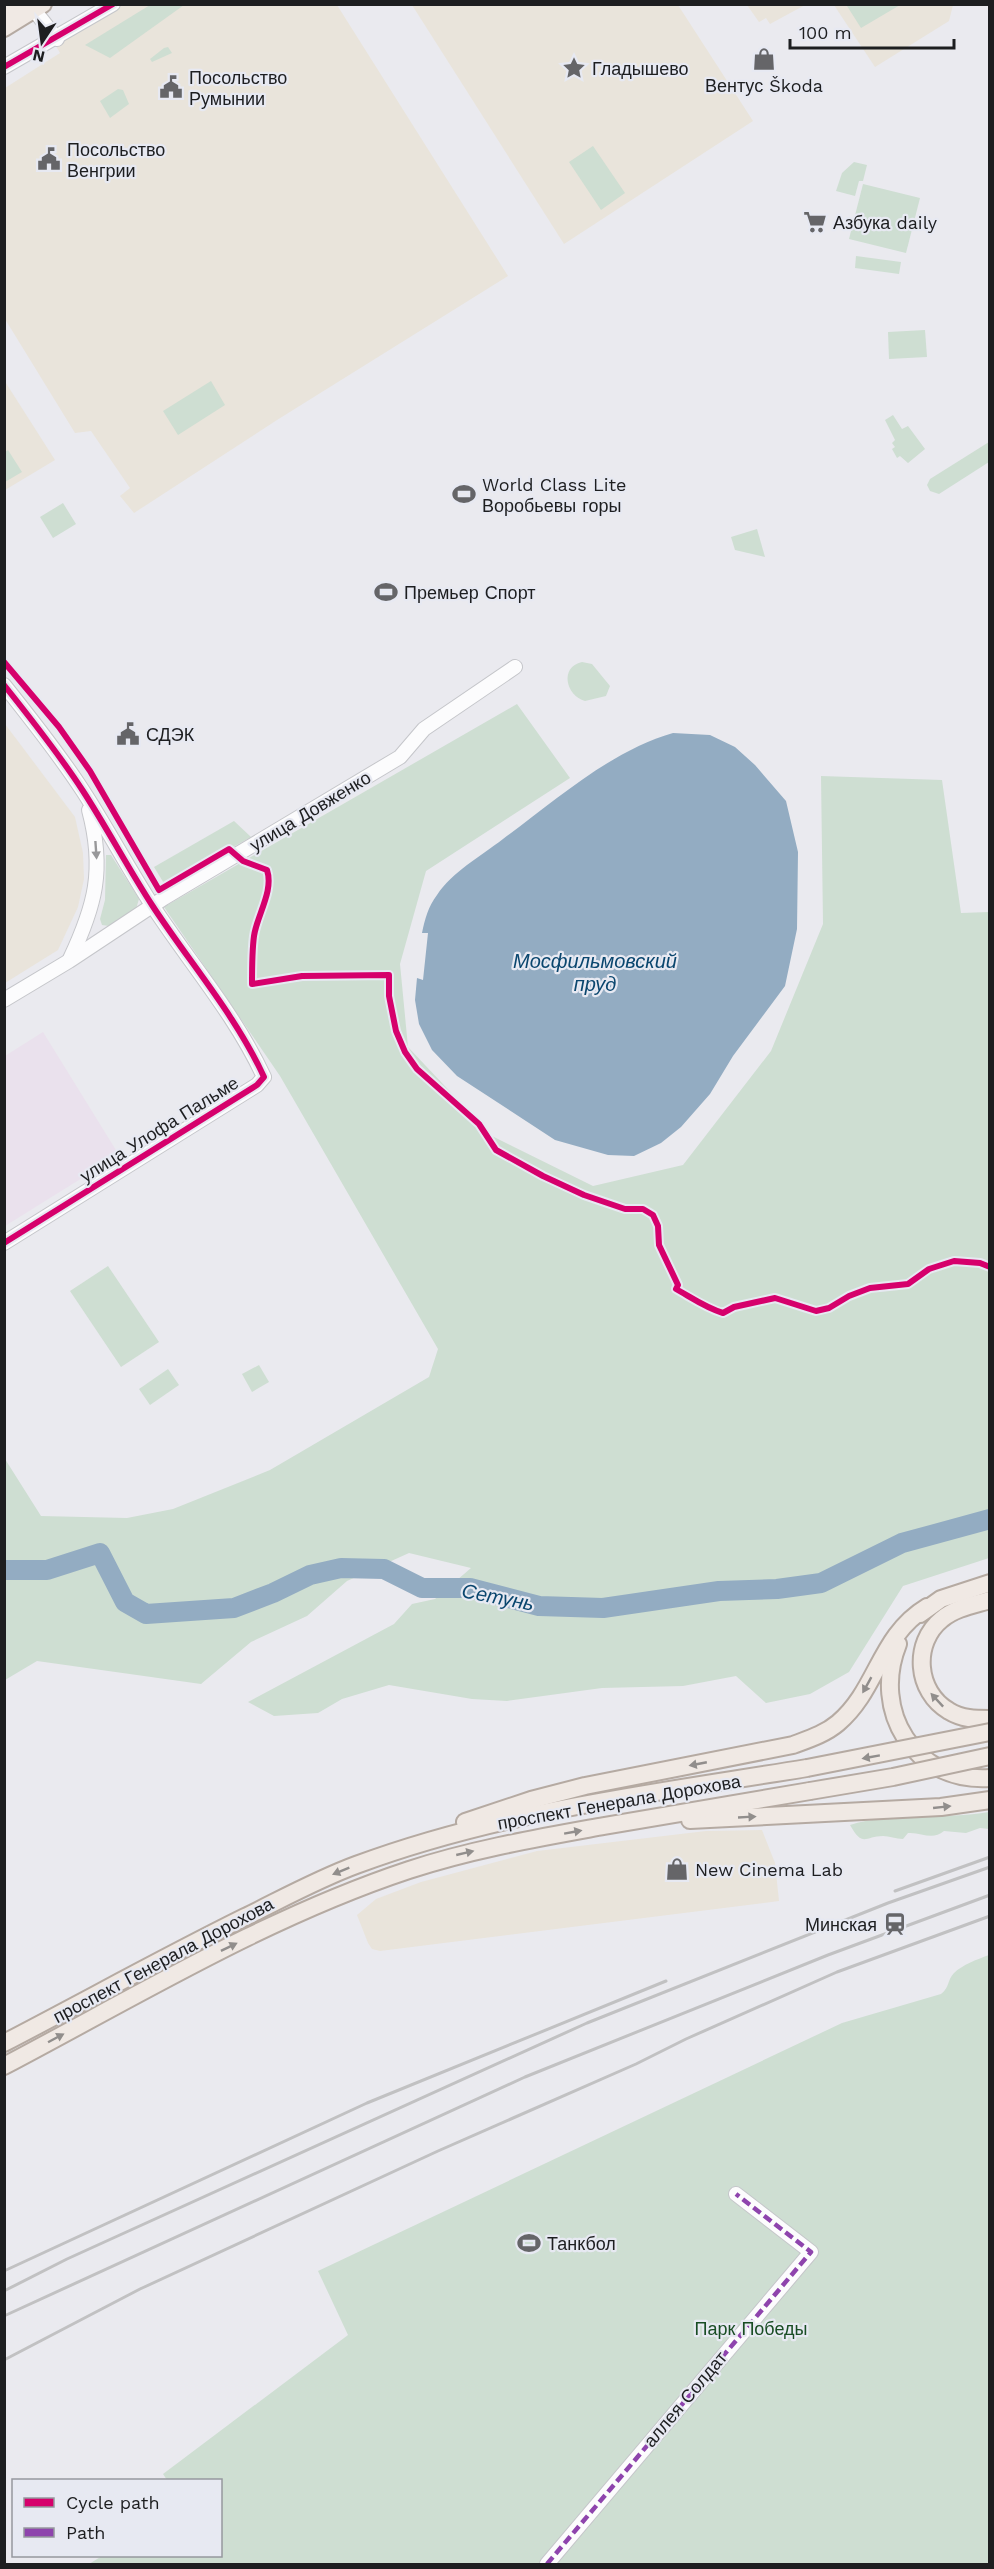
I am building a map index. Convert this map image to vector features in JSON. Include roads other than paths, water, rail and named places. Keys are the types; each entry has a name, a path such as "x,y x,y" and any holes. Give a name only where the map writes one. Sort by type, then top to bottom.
{"main road":[{"path":"4,14 32,6"},
{"path":"4,28 32,6"},
{"path":"407,1848 468,1820 531,1800 585,1786 793,1744 812,1738 827,1731 847,1714 864,1691 891,1640 907,1621 927,1607 958,1592 990,1583"},
{"path":"990,1600 967,1606 941,1620 928,1635 921,1664 929,1692 942,1707 959,1716 990,1719"},
{"path":"927,1607 906,1629 894,1653 889,1684 894,1715 905,1738 932,1765 956,1775 990,1778"},
{"name":"проспект Генерала Дорохова","path":"4,2043 187,1946 317,1881 407,1848 513,1819 579,1805 807,1768 990,1732"},
{"name":"проспект Генерала Дорохова","path":"4,2066 193,1965 322,1902 400,1873 461,1854 605,1826 893,1777 990,1756"},
{"path":"605,1826 941,1807 990,1800"}],"street":[{"path":"4,67 57,39 113,4"},
{"path":"32,6 57,39"},
{"name":"улица Довженко","path":"4,1000 69,961 152,906 399,757 424,729 515,667"},
{"name":"улица Улофа Пальме","path":"4,685 52,746 84,793 152,906 254,1055 264,1077 257,1085 4,1243"},
{"path":"69,961 87,923 94,901 97,875 97,847 84,793"},
{"name":"аллея Солдат","path":"547,2565 811,2252 736,2194"}],"water":[{"name":"Мосфильмовский пруд","path":"673,733 710,735 735,747 755,765 786,801 798,852 797,929 785,986 733,1056 710,1094 681,1127 661,1143 634,1156 608,1155 555,1140 457,1076 432,1050 419,1024 415,1000 417,978 423,980 428,933 422,933 427,913 434,900 443,887 459,872 605,764 650,741"}],"waterway":[{"name":"Сетунь","path":"4,1570 47,1570 100,1553 125,1602 146,1614 234,1608 310,1575 341,1568 384,1569 422,1588 470,1588 539,1606 603,1608 719,1591 777,1589 821,1583 902,1543 990,1519"}],"railway":[{"path":"895,1891 990,1857"},
{"path":"4,2291 67,2259 587,2023 888,1903 990,1867"},
{"path":"4,2316 525,2077 828,1955 990,1895"},
{"path":"4,2360 140,2289 438,2151 636,2064 686,2039 837,1972 990,1916"},
{"path":"4,2271 367,2103 666,1981"}],"place":[{"name":"Вентус Škoda","path":"764,59"},
{"name":"Гладышево","path":"574,68"},
{"name":"Посольство Румынии","path":"171,87"},
{"name":"Посольство Венгрии","path":"49,159"},
{"name":"Азбука daily","path":"815,222"},
{"name":"World Class Lite Воробьевы горы","path":"464,494"},
{"name":"Премьер Спорт","path":"386,592"},
{"name":"СДЭК","path":"128,734"},
{"name":"New Cinema Lab","path":"677,1869"},
{"name":"Минская","path":"895,1924"},
{"name":"Танкбол","path":"529,2243"}],"park label":[{"name":"Парк Победы","path":"751,2328"}]}
